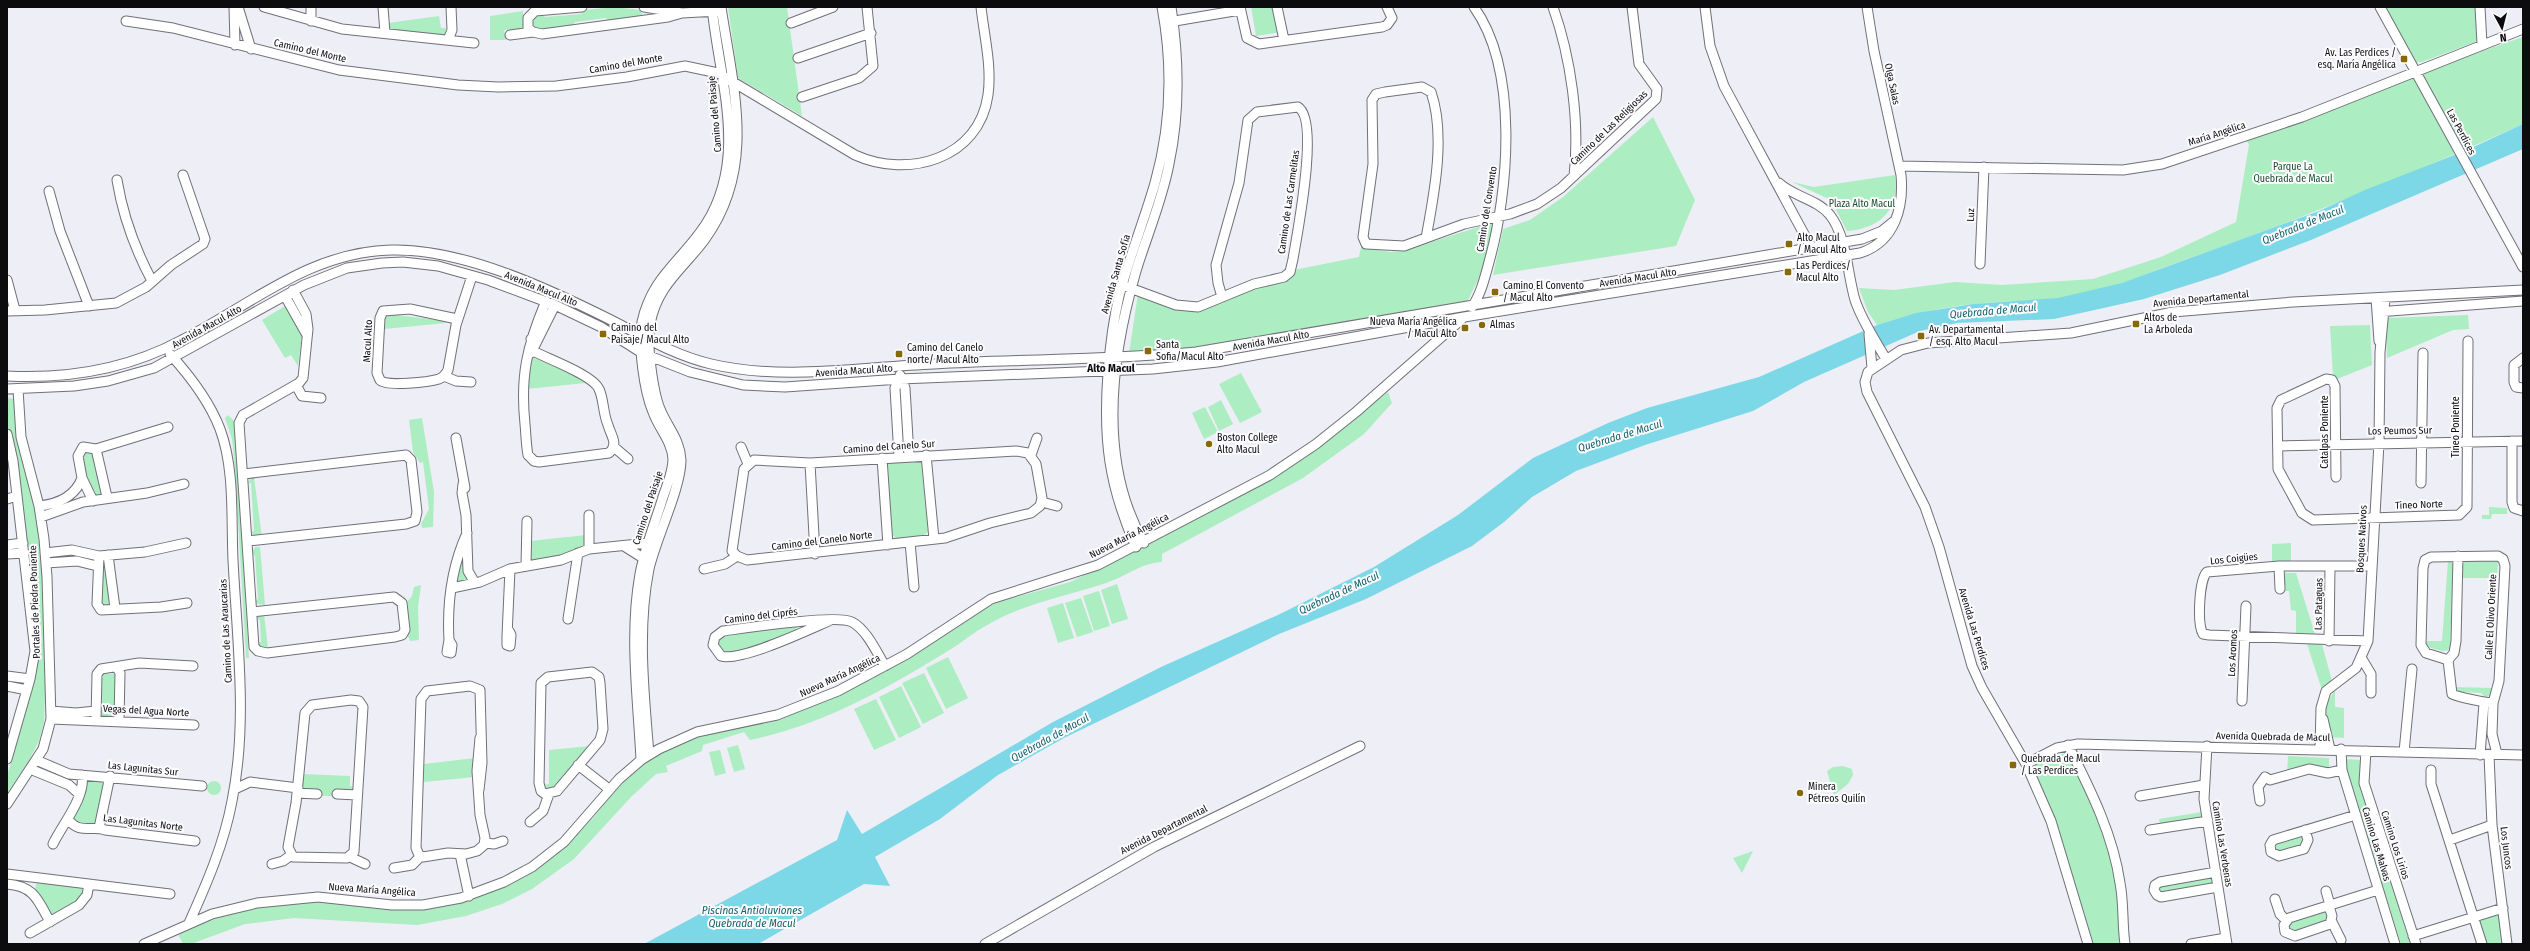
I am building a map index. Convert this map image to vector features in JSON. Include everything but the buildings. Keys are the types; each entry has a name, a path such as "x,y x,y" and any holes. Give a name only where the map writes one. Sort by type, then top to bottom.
{"street":[{"path":"234,7 235,45"},
{"path":"238,7 251,49"},
{"path":"264,7 342,29 474,43"},
{"path":"312,7 312,21"},
{"path":"384,7 385,33"},
{"path":"448,40 452,30 451,7"},
{"path":"533,32 528,28 528,20 534,9 582,7"},
{"path":"644,7 682,13"},
{"path":"791,22 822,9 833,7"},
{"path":"802,97 858,78 869,71 874,60 867,7"},
{"name":"Camino del Monte","path":"126,21 173,28 251,49 354,72 476,86 556,86 627,77 686,66 706,69 724,77 870,162 906,166 933,161 949,154 964,142 975,128 985,107 988,80 982,7"},
{"name":"Avenida Santa Sofía","path":"1114,356 1131,288 1161,197 1173,145 1177,86 1169,22 1162,7"},
{"name":"Avenida Santa Sofía","path":"1140,545 1124,496 1117,462 1113,413 1112,370 1122,285 1155,183 1163,148 1169,88 1169,22 1171,7"},
{"path":"1277,7 1284,40"},
{"path":"1169,22 1240,9 1245,33 1250,42 1259,44 1382,27 1387,25 1392,18 1387,7"},
{"name":"Camino del Convento","path":"1464,317 1474,304 1492,251 1499,217 1506,159 1503,98 1491,41 1474,7"},
{"name":"Camino de Las Religiosas","path":"1552,7 1563,43 1570,86 1575,145 1574,176"},
{"name":"Camino de Las Religiosas","path":"1426,238 1437,158 1433,96 1428,88 1422,87 1380,92 1374,96 1371,104 1374,153 1363,239 1368,245 1396,247 1426,238 1464,224 1499,217 1537,204 1554,194 1656,99 1657,89 1643,73 1637,58 1632,7"},
{"path":"1705,7 1710,46 1718,73 1730,99 1777,181 1811,246"},
{"name":"Olga Salas","path":"1867,7 1874,51 1899,166"},
{"name":"Las Perdices","path":"2380,7 2470,174 2523,267"},
{"path":"2480,7 2482,44"},
{"path":"510,35 533,32 542,34 717,9"},
{"name":"Camino del Paisaje","path":"645,339 652,315 663,290 674,273 710,232 723,208 732,184 737,160 738,135 732,82 717,9"},
{"name":"Camino del Paisaje","path":"641,760 635,628 643,558 670,475 673,458 670,445 650,406 645,339 646,310 655,288 668,267 701,232 713,211 722,190 730,149 717,9"},
{"name":"María Angélica","path":"1899,166 2123,170 2151,167 2302,118 2523,28"},
{"path":"798,58 871,33"},
{"name":"Camino de Las Carmelitas","path":"1122,285 1184,306 1205,305 1254,284 1284,277 1290,272 1308,159 1304,116 1298,107 1257,112 1248,120 1232,212 1216,265 1218,284 1222,297"},
{"name":"Avenida Macul Alto","path":"7,389 60,388 123,377 154,368 285,296 293,290 338,271 382,263 426,264 472,276 550,303 601,327 646,355 696,374 743,385 785,387 900,379 1112,370 1217,362 1464,317 1844,256 1865,251 1876,246 1889,234 1896,219 1901,197 1899,166"},
{"name":"Luz","path":"1980,264 1984,167"},
{"path":"7,280 11,310 116,303 146,287 171,265 203,244 205,240 183,175"},
{"path":"117,180 125,218 132,239 152,281"},
{"path":"1777,181 1784,188 1826,211 1835,224 1841,241 1855,298 1876,351 1886,359 1872,368"},
{"path":"49,191 60,231 89,306"},
{"name":"Avenida Macul Alto","path":"7,376 61,376 114,366 165,349 305,269 346,255 390,250 418,251 447,255 506,274 573,302 645,339 693,359 758,372 806,372 899,365 1196,352 1841,241 1876,234 1896,219"},
{"path":"470,382 456,381 444,376 448,370 458,320 472,276"},
{"path":"252,612 394,597 402,603 405,630 402,634 395,638 262,653 254,647 240,423 241,417 296,385 303,378 307,336 304,311 293,290"},
{"name":"Avenida Departamental","path":"1886,359 1901,350 1928,342 2071,332 2142,317 2190,310 2523,290"},
{"path":"285,296 307,336"},
{"name":"Bosques Nativos","path":"2320,749 2321,708 2326,691 2356,668 2362,659 2368,641 2379,443 2380,298"},
{"path":"2381,311 2523,301"},
{"path":"550,303 531,338 525,363 522,397 528,452 532,460 539,462 603,455 609,453 614,447"},
{"path":"525,363 533,351 550,303"},
{"name":"Macul Alto","path":"444,376 437,380 387,384 381,382 377,373 380,318 385,310 401,309 426,312 458,320"},
{"path":"295,315 302,314 304,311"},
{"name":"Nueva María Angélica","path":"144,944 189,923 232,908 282,899 332,898 413,905 443,902 469,896 504,882 548,856 575,831 609,789 649,754 698,732 760,719 795,708 838,691 885,666 991,599 1073,574 1140,545 1270,475 1294,460 1370,400 1464,317"},
{"path":"531,338 533,351"},
{"name":"Tineo Poniente","path":"2464,512 2467,507 2468,341"},
{"name":"Camino de Las Araucarias","path":"165,349 174,358 202,395 213,412 223,438 227,459 240,707 235,789 219,852 189,923"},
{"path":"533,351 588,378 598,386 608,426 613,438 614,447 628,459"},
{"name":"Avenida Las Perdices","path":"1876,351 1872,368 1865,376 1867,392 1925,507 1939,547 1972,666 1982,688 2026,764 2053,827 2088,944"},
{"path":"2421,483 2424,353"},
{"name":"Camino del Paisaje","path":"646,355 659,407 678,442 681,463 652,558 644,600 642,630 649,754"},
{"path":"2522,358 2514,364 2514,382 2516,387 2523,388"},
{"path":"899,365 900,379 905,388 909,456"},
{"path":"60,388 65,382 61,376"},
{"path":"899,457 895,388 900,379"},
{"name":"Catalpas Poniente","path":"2278,446 2277,408 2282,400 2318,381 2332,380 2335,390 2336,477"},
{"path":"296,385 302,396 321,398"},
{"name":"Portales de Piedra Poniente","path":"7,804 46,743 51,715 45,553 39,506 21,437 18,389"},
{"path":"93,501 82,478 78,451 85,446 96,449 106,444 168,427"},
{"path":"7,434 13,461 34,642 30,679 7,759"},
{"path":"456,438 463,484 467,496 466,534 468,570 475,583"},
{"path":"1037,438 1032,455 1036,464 1042,502 1057,506"},
{"path":"2512,441 2512,502 2519,510"},
{"name":"Los Peumos Sur","path":"2278,446 2523,441"},
{"path":"704,569 726,564 736,556 732,551 732,544 741,503 744,474 748,464 741,446"},
{"name":"Tineo Norte","path":"2278,446 2278,469 2302,514 2308,519 2459,515 2464,512"},
{"path":"96,449 107,497"},
{"name":"Camino del Canelo Sur","path":"748,464 758,460 810,463 926,455 1016,451 1025,452 1032,455"},
{"path":"244,474 406,455 411,460 417,512 415,521 406,524 248,541"},
{"path":"926,455 934,539"},
{"path":"882,458 888,545"},
{"path":"810,463 815,554"},
{"path":"39,506 68,497 76,490 82,478"},
{"path":"41,517 74,504 107,497 147,493 184,484"},
{"path":"7,499 17,500"},
{"path":"7,507 17,500"},
{"name":"Camino del Canelo Norte","path":"736,556 751,560 815,554 934,539 1031,513 1042,502"},
{"path":"589,515 589,548"},
{"path":"526,566 527,521"},
{"path":"449,640 449,609 452,588 466,534"},
{"path":"910,542 914,587"},
{"path":"45,553 72,550 99,556 145,552 186,543"},
{"path":"452,588 475,583 510,569 560,560 589,548 648,543"},
{"path":"7,545 23,548"},
{"path":"624,546 643,558"},
{"path":"7,554 23,548"},
{"path":"568,619 578,553"},
{"path":"108,555 115,608"},
{"path":"99,556 97,566 98,608 105,610 115,608 161,607 186,603"},
{"path":"2458,556 2456,641 2454,653 2448,660 2452,694 2477,698 2484,703 2493,703"},
{"name":"Calle El Olivo Oriente","path":"2448,660 2426,653 2421,645 2422,568 2425,560 2431,557 2498,556 2505,562 2499,681 2493,703 2492,734 2489,755"},
{"path":"46,563 77,561 97,566"},
{"path":"2279,566 2280,589"},
{"name":"Los Coigües","path":"2368,641 2329,641 2203,634 2199,623 2204,576 2214,570 2279,566 2372,566"},
{"name":"Las Pataguas","path":"2329,641 2330,567"},
{"path":"508,631 510,569"},
{"name":"Los Aromos","path":"2242,701 2246,606"},
{"name":"Camino del Ciprés","path":"831,620 768,646 731,656 721,656 713,645 715,637 723,631 831,620 848,620 856,625 885,666"},
{"path":"2362,659 2371,674 2370,694"},
{"path":"96,715 97,674 101,669 117,668 145,662 193,666"},
{"path":"117,668 120,673 119,720"},
{"path":"2404,752 2412,670"},
{"path":"592,672 599,677 600,683 602,732 598,743 578,765 557,791 548,794 541,791 539,783 541,683 548,677 592,672"},
{"path":"7,676 30,679"},
{"path":"7,686 27,690"},
{"path":"421,856 416,848 423,694 431,690 470,686 478,688 481,695 480,738 482,763 479,790 485,843"},
{"path":"290,856 288,847 298,790 307,709 318,704 356,700 363,707 355,842 350,857"},
{"path":"2484,703 2489,755"},
{"path":"2321,708 2330,749"},
{"name":"Vegas del Agua Norte","path":"51,715 76,721 96,715 119,720 194,725"},
{"path":"2068,745 2094,799 2112,845 2121,883 2125,944"},
{"name":"Avenida Quebrada de Macul","path":"2026,764 2068,745 2207,746 2523,755"},
{"name":"Avenida Departamental","path":"985,944 1154,847 1360,746"},
{"name":"Camino Las Verbenas","path":"2207,746 2204,785 2208,821 2227,941"},
{"name":"Camino Las Malvas","path":"2341,750 2342,770 2395,944"},
{"name":"Camino Los Lirios","path":"2366,751 2364,783 2415,940"},
{"name":"Los Juncos","path":"2489,755 2492,825 2507,944"},
{"name":"Las Lagunitas Sur","path":"36,760 60,772 202,786"},
{"path":"578,765 609,789"},
{"path":"30,769 69,785 79,794"},
{"path":"2260,801 2258,787 2265,777 2270,780 2309,769 2328,773 2342,770"},
{"path":"2431,770 2431,784 2482,944"},
{"path":"237,771 250,782 317,794"},
{"path":"53,844 61,828 68,819 83,785 82,775"},
{"path":"99,828 110,776"},
{"path":"235,789 250,782"},
{"path":"2140,796 2204,785"},
{"path":"337,794 357,795"},
{"path":"530,822 543,811 548,794"},
{"path":"2305,830 2356,814"},
{"name":"Las Lagunitas Norte","path":"68,819 71,824 85,830 99,828 195,841"},
{"path":"2150,830 2208,821"},
{"path":"2450,840 2492,825"},
{"path":"485,843 494,844 503,841"},
{"path":"394,868 412,865 421,856 460,854 477,851 485,843"},
{"path":"460,854 469,896"},
{"path":"272,864 283,861 290,856 303,859 350,857 365,864"},
{"path":"2216,872 2160,882 2156,884 2154,890 2157,895 2162,897 2218,888"},
{"path":"7,874 170,894"},
{"path":"30,891 40,878"},
{"path":"7,884 20,886 30,891 50,922"},
{"path":"30,933 83,902 89,884"},
{"path":"2286,920 2378,890"},
{"path":"2326,891 2332,922 2337,928 2341,940"},
{"path":"2275,899 2280,914 2286,920"},
{"path":"2415,940 2474,917 2503,908"},
{"path":"2286,920 2284,930 2293,936 2332,922"},
{"path":"2191,944 2227,941"}],"green space":[{"path":"615,7 641,10 642,15 608,21 606,18 575,22 572,27 539,29 530,25 530,20 542,14 545,17 581,14 584,10"},
{"path":"728,7 787,7 802,116 738,78"},
{"path":"1251,7 1278,7 1282,32 1256,36"},
{"path":"2384,7 2475,7 2478,38 2475,42 2422,62 2415,62"},
{"path":"523,11 523,29 504,30 506,40 490,40 490,16"},
{"path":"439,16 441,28 446,28 444,37 389,30 388,23"},
{"name":"Parque La Quebrada de Macul","path":"2523,37 2523,124 2441,160 2274,227 2128,281 2090,293 2061,298 1962,305 1937,309 1877,325 1868,312 1859,288 1894,290 1955,282 2002,285 2093,279 2161,257 2236,222 2249,145 2247,141 2423,71"},
{"path":"1653,117 1695,200 1676,246 1493,275 1503,229 1530,220 1563,197"},
{"name":"Plaza Alto Macul","path":"1895,175 1895,198 1891,208 1885,215 1878,222 1869,226 1847,231 1831,200 1792,182 1814,187"},
{"path":"1494,222 1481,274 1467,302 1196,348 1129,353 1138,294 1202,310 1251,289 1288,280 1294,270 1359,257 1361,247 1390,252 1403,251"},
{"path":"285,306 302,336 298,366 291,355 285,358 262,320"},
{"path":"385,314 447,320 446,323 384,329"},
{"path":"2468,315 2469,329 2453,330 2387,358 2385,318"},
{"path":"2370,325 2372,365 2337,379 2333,376 2330,326"},
{"path":"531,357 586,379 586,383 526,389"},
{"path":"1241,373 1262,412 1240,423 1219,384"},
{"path":"1388,392 1392,403 1364,434 1303,478 1162,554 1162,562 1146,565 1111,581 1045,601 1002,617 903,678 854,704 829,715 803,725 750,740 744,732 703,745 702,751 666,766 668,772 656,774 631,797 574,859 532,889 502,904 466,916 417,925 294,918 245,924 191,944 183,944 178,934 215,917 272,904 325,900 414,909 460,903 489,893 524,876 559,851 593,818 615,790 638,768 663,750 688,739 728,728 767,722 811,707 886,670 974,614 998,602 1070,582 1118,559 1278,476"},
{"path":"7,398 16,399 38,532 45,610 45,694 44,722 39,741 28,762 7,793 7,777 38,660 39,642 19,472 7,423"},
{"path":"1221,400 1233,424 1219,431 1208,407"},
{"path":"1205,407 1218,432 1204,439 1192,413"},
{"path":"228,415 236,423 249,658 246,658 232,439 225,418"},
{"path":"422,418 434,492 433,527 422,528 421,524 429,509 423,462 420,463 413,452 409,420"},
{"path":"92,450 102,494 96,497 87,482 81,452"},
{"path":"921,461 928,532 923,536 896,539 891,533 888,463"},
{"path":"254,477 262,537 255,537 251,532 254,531 251,483 248,483 251,478"},
{"path":"2489,507 2507,508 2507,514 2492,514 2491,519 2482,519 2482,515 2489,515"},
{"path":"586,535 584,547 567,555 532,561 530,541"},
{"path":"2291,543 2291,562 2272,563 2272,544"},
{"path":"255,547 260,547 265,605 258,604 255,601 258,599 255,556 252,553"},
{"path":"463,548 468,580 457,583 456,581"},
{"path":"106,558 111,604 107,607 101,604 102,559"},
{"path":"2463,559 2498,560 2497,578 2463,578"},
{"path":"2448,561 2453,561 2450,650 2442,651 2428,647 2425,641 2442,641"},
{"path":"2282,573 2296,573 2315,634 2296,633 2296,611 2291,610 2289,591 2284,591"},
{"path":"1117,584 1128,619 1112,624 1101,590"},
{"path":"421,585 418,607 419,640 410,641 407,634 410,629 407,602 412,596 414,587"},
{"path":"1099,591 1110,626 1094,631 1083,596"},
{"path":"1081,598 1093,632 1077,637 1065,603"},
{"path":"1063,603 1074,638 1058,643 1047,608"},
{"path":"264,614 268,648 260,648 257,643 261,642 260,621 257,618 258,615"},
{"path":"797,627 796,630 779,638 747,650 727,652 719,650 717,641 726,634"},
{"path":"2307,644 2322,644 2332,681 2322,690"},
{"path":"948,657 968,698 946,709 926,668"},
{"path":"101,673 115,674 114,717 100,717"},
{"path":"924,673 944,713 923,724 902,683"},
{"path":"901,686 921,727 899,738 879,697"},
{"path":"2454,687 2493,688 2490,696 2485,697 2481,693 2460,692"},
{"path":"2335,690 2335,707 2344,708 2344,738 2330,737 2324,707"},
{"path":"876,699 896,740 874,750 854,709"},
{"path":"738,745 745,769 734,772 727,748"},
{"path":"590,746 553,789 545,790 542,785 549,784 549,750"},
{"path":"720,750 726,773 715,776 709,752"},
{"path":"2066,753 2096,816 2108,849 2116,883 2120,944 2092,944 2032,767 2052,756"},
{"path":"2288,756 2329,758 2329,771 2287,773"},
{"path":"475,758 474,777 424,782 424,764"},
{"path":"2345,759 2360,760 2359,782 2410,944 2401,944 2345,768"},
{"path":"1843,766 1852,769 1853,775 1848,784 1834,795 1827,771 1833,767"},
{"path":"303,774 350,776 350,786 354,787 354,792 333,792 332,796 321,796 321,791 302,789"},
{"path":"95,780 102,782 103,786 96,824 89,826 74,819 74,812 87,782"},
{"path":"214,781 219,783 221,788 219,793 214,795 209,793 207,788 209,783"},
{"path":"2202,812 2203,817 2201,819 2160,825 2159,819"},
{"path":"2302,835 2305,844 2277,853 2274,843"},
{"path":"1753,851 1742,873 1733,858"},
{"path":"2213,877 2214,885 2162,894 2159,892 2161,885"},
{"path":"40,882 82,887 82,892 77,901 72,905 51,915 35,890 36,884"},
{"path":"2325,911 2329,921 2291,933 2288,923"},
{"path":"2500,915 2504,944 2486,944 2478,919"}],"water":[{"path":"2523,124 2523,149 2311,240 2220,275 2144,299 2054,319 1957,323 1920,331 1804,382 1753,411 1645,445 1576,471 1532,497 1504,522 1472,546 1366,599 1279,634 1064,738 998,775 940,819 875,857 890,886 864,884 758,944 644,944 837,840 847,810 862,834 1053,722 1161,667 1280,614 1374,567 1458,515 1533,458 1608,423 1647,408 1759,377 1877,325 1916,313 1973,304 2058,298 2122,283 2319,211 2365,190 2467,150"}],"place":[{"name":"Av. Las Perdices / esq. María Angélica","path":"2404,59"},
{"name":"Alto Macul / Macul Alto","path":"1789,244"},
{"name":"Las Perdices/ Macul Alto","path":"1788,272"},
{"name":"Camino El Convento / Macul Alto","path":"1495,292"},
{"name":"Altos de La Arboleda","path":"2136,324"},
{"name":"Almas","path":"1482,325"},
{"name":"Nueva María Angélica / Macul Alto","path":"1465,328"},
{"name":"Camino del Paisaje/ Macul Alto","path":"603,334"},
{"name":"Av. Departamental / esq. Alto Macul","path":"1921,336"},
{"name":"Santa Sofia/Macul Alto","path":"1148,351"},
{"name":"Camino del Canelo norte/ Macul Alto","path":"899,354"},
{"name":"Boston College Alto Macul","path":"1209,444"},
{"name":"Quebrada de Macul / Las Perdices","path":"2013,765"},
{"name":"Minera Pétreos Quilín","path":"1800,793"}],"district":[{"name":"Alto Macul","path":"1111,368"}],"water label":[{"name":"Quebrada de Macul","path":"2303,225"},
{"name":"Quebrada de Macul","path":"1993,311"},
{"name":"Quebrada de Macul","path":"1620,436"},
{"name":"Quebrada de Macul","path":"1339,593"},
{"name":"Quebrada de Macul","path":"1050,738"},
{"name":"Piscinas Antialuviones Quebrada de Macul","path":"752,916"}]}
